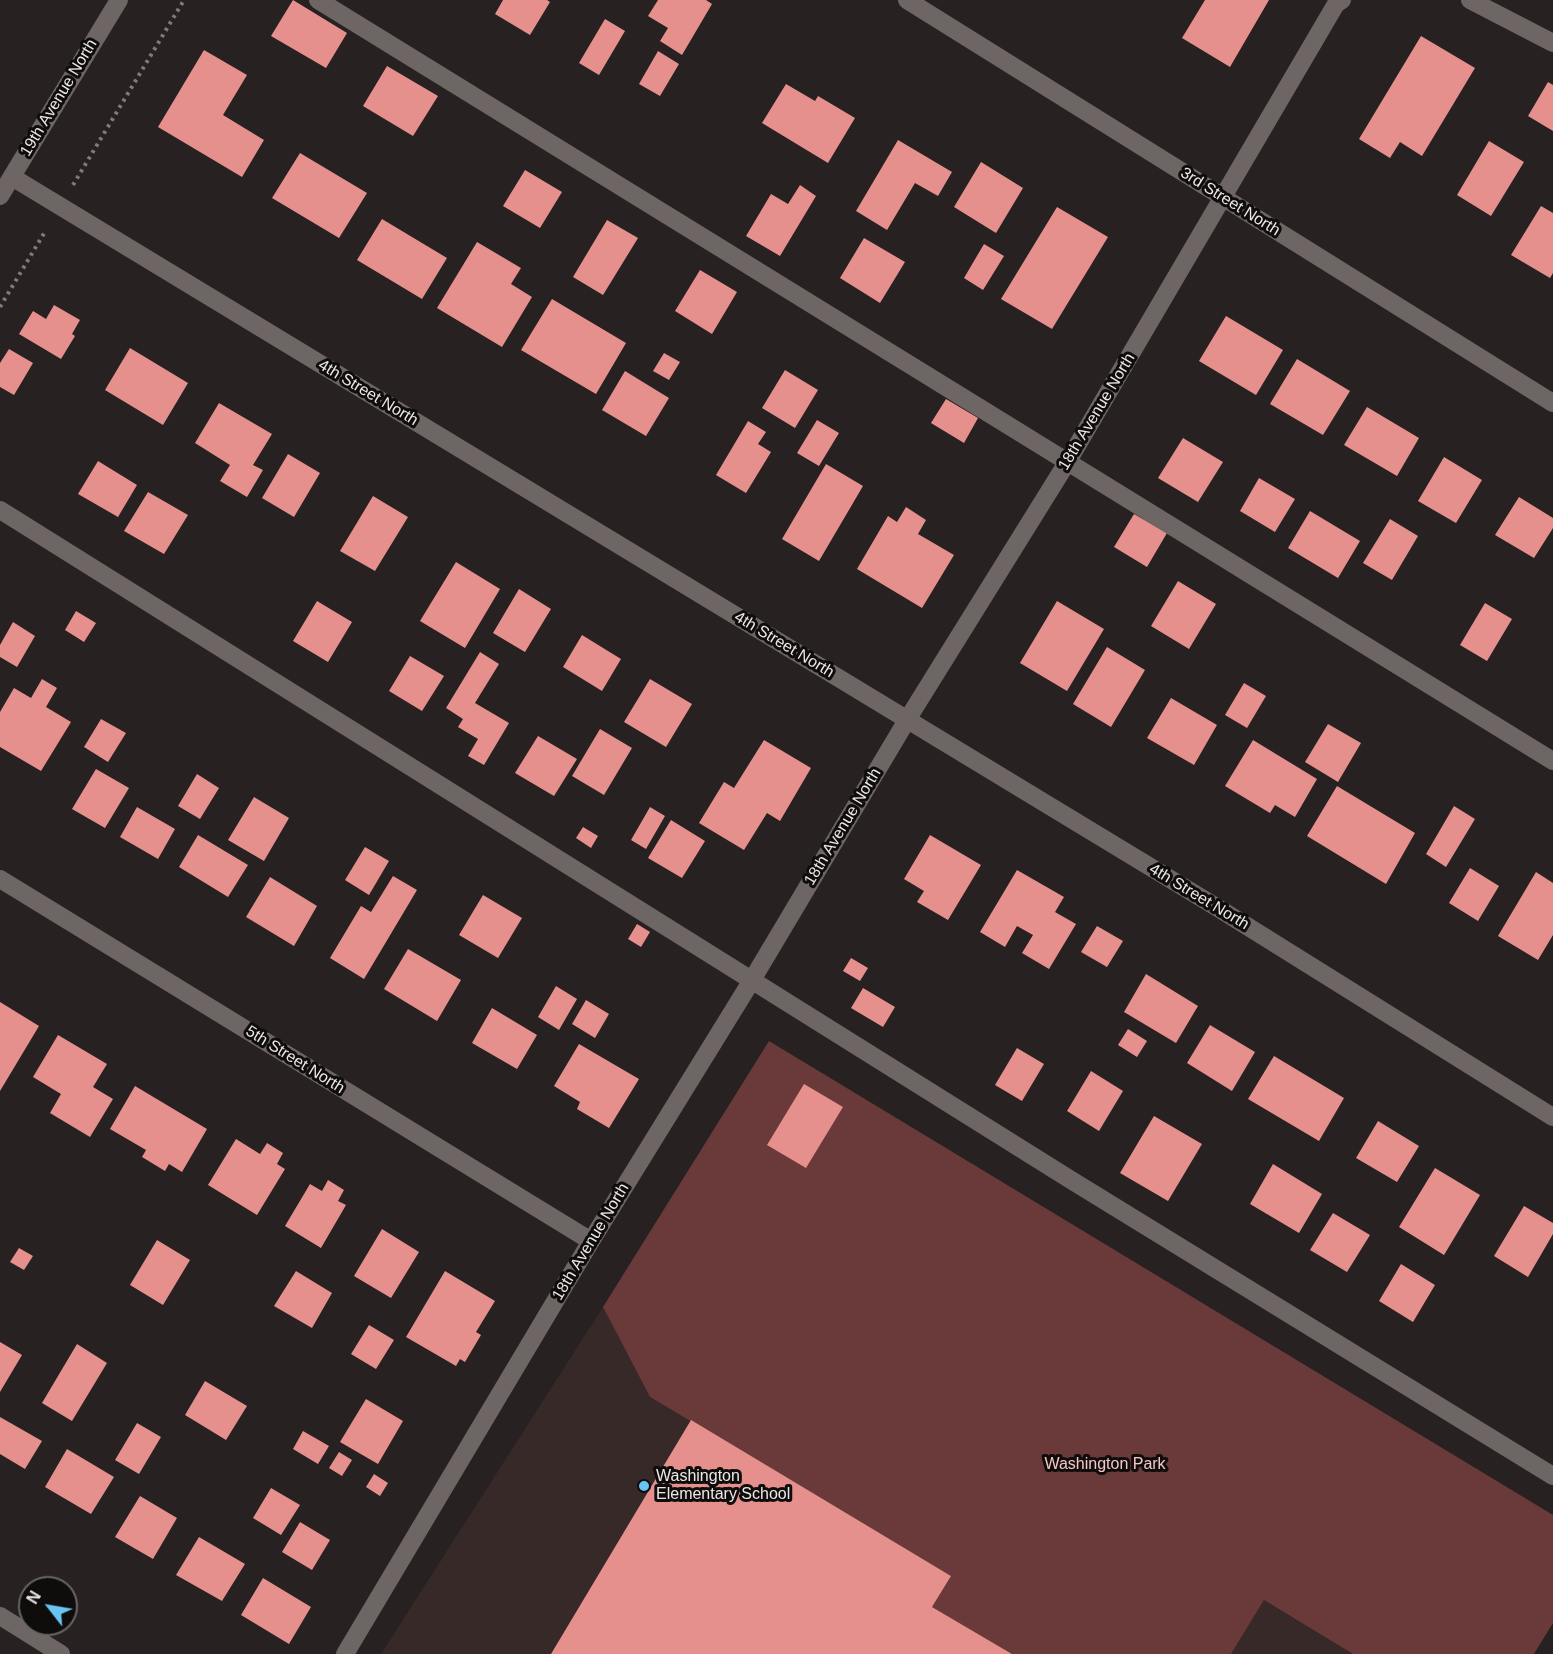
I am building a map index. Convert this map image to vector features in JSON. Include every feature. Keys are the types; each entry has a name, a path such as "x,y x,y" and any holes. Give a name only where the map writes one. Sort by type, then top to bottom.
{"street":[{"name":"19th Avenue North","path":"0,196 119,0"},
{"path":"318,0 1553,761"},
{"name":"3rd Street North","path":"907,0 1553,403"},
{"name":"18th Avenue North","path":"345,1654 907,720 1068,461 1336,4 1342,0"},
{"path":"1470,0 1553,43"},
{"name":"4th Street North","path":"12,177 1208,902 1553,1117"},
{"path":"0,510 752,980 1553,1476"},
{"name":"5th Street North","path":"0,879 591,1242"},
{"path":"0,1616 61,1654"}],"path":[{"path":"0,307 184,0"}],"shaded area":[{"name":"Washington Elementary School","path":"603,1307 650,1397 951,1576 1012,1654 381,1654"},
{"path":"1264,1600 1353,1654 1231,1654"}],"green space":[{"name":"Washington Park","path":"769,1041 1553,1515 1553,1623 1534,1654 1353,1654 1264,1600 1231,1654 1012,1654 932,1607 951,1576 650,1397 603,1307"}],"building":[{"path":"293,0 347,33 326,68 271,36"},
{"path":"503,0 547,0 550,2 530,35 495,14"},
{"path":"658,0 706,0 712,4 682,55 660,41 668,28 648,16"},
{"path":"1205,0 1269,0 1230,67 1182,38"},
{"path":"605,19 625,31 599,75 579,63"},
{"path":"1421,36 1475,68 1422,156 1400,142 1390,158 1359,139"},
{"path":"204,50 247,75 223,115 264,140 242,177 158,127"},
{"path":"658,51 679,64 660,96 639,84"},
{"path":"387,66 438,96 413,136 363,106"},
{"path":"1548,82 1553,85 1553,131 1528,116"},
{"path":"786,84 815,101 818,96 855,118 828,163 762,123"},
{"path":"898,140 952,172 938,196 915,183 887,230 856,211"},
{"path":"1489,141 1524,162 1491,216 1457,195"},
{"path":"300,153 367,193 339,238 272,198"},
{"path":"981,162 1023,188 996,233 954,207"},
{"path":"525,170 562,192 540,228 503,206"},
{"path":"800,185 816,196 780,256 746,236 771,194 788,204"},
{"path":"1541,206 1553,213 1553,273 1550,278 1511,255"},
{"path":"1057,207 1108,237 1052,329 1001,299"},
{"path":"382,219 447,258 422,299 357,260"},
{"path":"607,220 638,238 603,295 573,277"},
{"path":"864,238 905,262 880,303 840,278"},
{"path":"477,242 521,268 511,284 532,297 502,347 437,308"},
{"path":"984,244 1004,256 983,290 964,278"},
{"path":"700,270 737,292 712,334 675,311"},
{"path":"552,299 626,343 596,394 521,350"},
{"path":"54,305 80,320 72,334 75,336 61,359 19,334 33,311 46,319"},
{"path":"1226,316 1283,350 1256,395 1199,361"},
{"path":"130,348 188,383 163,425 105,390"},
{"path":"9,349 33,363 14,395 0,387 0,363"},
{"path":"664,353 680,362 669,380 653,371"},
{"path":"1297,359 1350,391 1323,435 1270,404"},
{"path":"785,370 818,390 795,428 762,408"},
{"path":"625,371 669,398 646,436 602,410"},
{"path":"946,399 978,418 964,443 931,423"},
{"path":"219,403 272,434 253,465 263,470 247,497 220,481 230,465 195,443"},
{"path":"1367,407 1419,438 1397,476 1344,445"},
{"path":"817,420 839,433 819,466 797,453"},
{"path":"748,421 766,432 758,444 771,452 746,493 716,475"},
{"path":"1183,438 1223,462 1198,502 1158,478"},
{"path":"288,454 320,473 294,517 262,498"},
{"path":"1444,457 1482,480 1456,523 1418,501"},
{"path":"98,461 137,485 118,517 78,494"},
{"path":"826,464 863,486 819,561 782,539"},
{"path":"1259,478 1295,499 1275,532 1240,511"},
{"path":"148,492 188,515 164,554 124,531"},
{"path":"373,496 408,517 375,571 340,551"},
{"path":"1519,497 1553,518 1553,528 1534,558 1495,535"},
{"path":"906,507 926,520 918,534 954,555 922,608 857,569 888,516 897,522"},
{"path":"1310,511 1360,541 1338,578 1288,548"},
{"path":"1134,514 1167,533 1147,567 1114,547"},
{"path":"1390,519 1418,536 1392,580 1363,563"},
{"path":"456,562 500,589 465,648 420,621"},
{"path":"1178,581 1216,604 1189,649 1151,626"},
{"path":"519,589 551,609 525,652 493,633"},
{"path":"317,601 352,622 328,662 293,641"},
{"path":"1057,601 1104,629 1067,691 1020,663"},
{"path":"1485,603 1512,619 1487,661 1460,645"},
{"path":"76,611 96,623 84,642 65,630"},
{"path":"13,622 35,636 17,667 0,657 0,645"},
{"path":"582,635 621,659 602,691 563,667"},
{"path":"1107,647 1145,670 1111,727 1073,704"},
{"path":"480,652 499,664 475,703 509,723 484,765 468,756 478,739 458,727 463,719 446,708"},
{"path":"410,656 444,676 422,711 389,691"},
{"path":"42,679 57,688 46,707 71,722 41,771 0,747 0,712 14,688 31,698"},
{"path":"650,679 692,704 666,747 624,722"},
{"path":"1244,683 1266,696 1247,728 1225,715"},
{"path":"1171,698 1217,725 1194,765 1147,738"},
{"path":"101,719 126,733 108,762 84,747"},
{"path":"1328,724 1361,743 1338,782 1305,762"},
{"path":"600,729 632,748 604,795 572,776"},
{"path":"538,736 577,759 554,796 515,773"},
{"path":"764,740 811,768 780,821 767,813 744,850 699,823 724,782 734,788"},
{"path":"1253,740 1317,779 1295,817 1275,805 1270,813 1225,786"},
{"path":"96,769 129,788 105,828 72,809"},
{"path":"197,774 219,788 200,819 178,806"},
{"path":"1337,786 1415,833 1386,884 1307,836"},
{"path":"254,797 289,818 264,861 228,840"},
{"path":"1454,806 1475,819 1446,867 1426,854"},
{"path":"137,807 175,829 158,859 120,837"},
{"path":"650,807 665,816 646,849 631,840"},
{"path":"671,820 705,841 682,878 648,858"},
{"path":"583,827 598,836 591,848 576,838"},
{"path":"198,835 248,865 228,897 179,867"},
{"path":"930,835 981,865 948,920 917,902 924,891 904,879"},
{"path":"365,847 389,861 369,895 345,880"},
{"path":"1470,868 1499,886 1478,921 1449,903"},
{"path":"1017,870 1064,897 1055,912 1076,924 1049,969 1022,953 1033,935 1017,926 1005,947 980,932"},
{"path":"1536,872 1553,883 1553,935 1538,960 1498,936"},
{"path":"393,876 417,890 364,979 330,958 361,906 371,912"},
{"path":"270,877 317,906 294,946 246,917"},
{"path":"483,895 522,918 498,958 459,935"},
{"path":"637,924 650,932 641,947 628,939"},
{"path":"1097,926 1123,941 1107,967 1081,952"},
{"path":"408,949 461,980 437,1021 384,989"},
{"path":"851,958 868,968 860,981 843,971"},
{"path":"1146,974 1198,1006 1176,1043 1124,1012"},
{"path":"556,986 577,999 559,1030 538,1017"},
{"path":"863,988 895,1007 883,1027 851,1008"},
{"path":"586,1000 609,1014 595,1038 572,1024"},
{"path":"0,1002 39,1026 0,1091"},
{"path":"492,1008 537,1035 517,1069 472,1043"},
{"path":"1210,1025 1255,1052 1232,1091 1187,1063"},
{"path":"1128,1029 1147,1041 1137,1057 1118,1045"},
{"path":"58,1035 107,1064 93,1087 113,1099 90,1137 50,1113 61,1094 33,1077"},
{"path":"579,1044 639,1079 609,1128 577,1109 580,1102 554,1086"},
{"path":"1017,1048 1044,1064 1022,1101 995,1085"},
{"path":"1274,1056 1344,1098 1319,1141 1248,1099"},
{"path":"1091,1071 1123,1091 1099,1131 1067,1111"},
{"path":"804,1084 843,1107 806,1168 767,1145"},
{"path":"135,1086 207,1129 182,1172 169,1164 165,1171 142,1157 146,1150 110,1129"},
{"path":"1154,1116 1202,1144 1168,1201 1120,1173"},
{"path":"1378,1121 1419,1146 1397,1182 1356,1158"},
{"path":"236,1139 260,1154 267,1143 283,1153 277,1164 285,1169 257,1215 208,1185"},
{"path":"1273,1164 1322,1194 1299,1233 1250,1204"},
{"path":"1435,1168 1480,1195 1444,1255 1399,1227"},
{"path":"328,1180 344,1190 338,1201 346,1205 321,1248 285,1226 310,1184 322,1191"},
{"path":"1524,1206 1553,1223 1553,1234 1528,1277 1494,1256"},
{"path":"1333,1213 1370,1235 1347,1272 1310,1250"},
{"path":"382,1229 419,1252 391,1298 354,1276"},
{"path":"157,1240 190,1260 163,1305 130,1285"},
{"path":"19,1248 33,1256 24,1270 10,1262"},
{"path":"1401,1264 1435,1285 1413,1322 1379,1301"},
{"path":"296,1271 332,1293 312,1328 274,1306"},
{"path":"445,1271 495,1301 476,1332 481,1335 465,1362 460,1359 456,1366 406,1337"},
{"path":"369,1325 394,1340 376,1369 351,1354"},
{"path":"0,1342 22,1355 0,1392"},
{"path":"77,1344 107,1363 72,1421 42,1403"},
{"path":"205,1381 247,1406 226,1440 185,1415"},
{"path":"366,1399 403,1421 378,1464 340,1442"},
{"path":"0,1417 42,1441 25,1469 0,1454"},
{"path":"691,1420 951,1576 932,1607 1012,1654 551,1654"},
{"path":"137,1423 161,1437 139,1474 115,1460"},
{"path":"303,1431 329,1446 318,1464 293,1449"},
{"path":"67,1449 114,1477 91,1514 45,1487"},
{"path":"339,1452 352,1460 342,1476 329,1468"},
{"path":"374,1474 388,1483 380,1496 366,1487"},
{"path":"271,1488 300,1505 281,1535 253,1518"},
{"path":"140,1496 177,1518 153,1559 115,1537"},
{"path":"300,1522 330,1540 312,1570 282,1552"},
{"path":"199,1537 245,1564 222,1601 176,1575"},
{"path":"263,1578 311,1607 289,1644 241,1615"}],"place":[{"name":"Washington Elementary School","path":"644,1486"}]}
